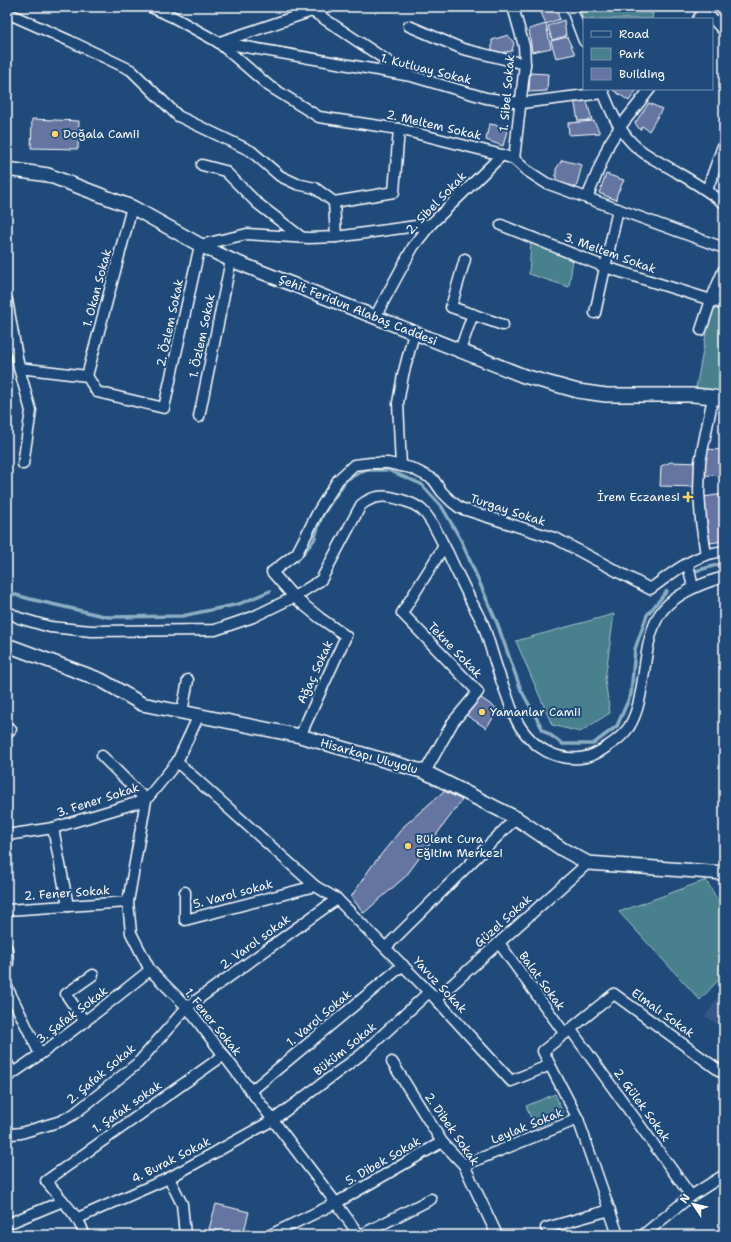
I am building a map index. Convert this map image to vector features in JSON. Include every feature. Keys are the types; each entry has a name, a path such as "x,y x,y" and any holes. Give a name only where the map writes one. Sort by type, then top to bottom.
{"street":[{"name":"2. Meltem Sokak","path":"151,7 173,17 218,42 269,86 319,117 399,129 502,155 514,159 546,184 724,248"},
{"name":"1. Sibel Sokak","path":"513,7 524,46 525,64 514,159"},
{"path":"572,7 583,38"},
{"path":"218,42 312,9 411,76"},
{"path":"7,13 131,70 178,116 251,151 280,176 297,184 315,188 334,202 394,192 399,129"},
{"path":"713,19 724,31"},
{"path":"408,26 463,49 525,64"},
{"name":"1. Kutluay Sokak","path":"218,42 411,76 486,98 520,103 603,91"},
{"path":"587,198 609,144 620,127 649,90"},
{"path":"603,91 620,127 632,143 650,156 707,190 724,203"},
{"path":"707,190 724,143"},
{"name":"2. Sibel Sokak","path":"375,316 413,247 431,224 502,155"},
{"path":"202,165 224,171 257,203 301,237"},
{"name":"Şehit Feridun Alabaş Caddesi","path":"7,169 48,175 132,207 200,245 231,260 524,376 578,391 606,395 693,395 719,398"},
{"path":"334,202 336,236"},
{"name":"1. Okan Sokak","path":"87,376 132,207"},
{"path":"595,313 618,209"},
{"path":"200,245 247,234 301,237 336,236 431,224"},
{"name":"3. Meltem Sokak","path":"501,225 605,268 724,304"},
{"name":"2. Özlem Sokak","path":"87,376 97,392 164,408 200,245"},
{"path":"465,259 451,307 503,325"},
{"name":"1. Özlem Sokak","path":"199,417 231,260"},
{"path":"701,330 711,300 724,269"},
{"path":"7,300 19,368 31,411 23,464"},
{"path":"460,350 473,314"},
{"path":"401,466 398,403 403,374 414,333"},
{"path":"19,368 87,376"},
{"path":"706,555 700,514 700,462 719,398"},
{"name":"Turgay Sokak","path":"294,597 272,572 298,553 318,512 338,480 354,465 371,463 388,463 411,468 433,479 451,502 460,508 557,539 650,589 669,575 688,564"},
{"path":"7,611 19,618 50,627 91,631 215,630 253,617 294,597 321,580 361,505 378,496 394,497 422,510 429,518 482,622 512,712 520,727 529,739 550,754 568,758 582,758 597,754 616,741 629,727 637,708 650,638 658,616 673,601 693,588 724,578"},
{"name":"Tekne Sokak","path":"426,772 453,722 478,692 402,613 444,546"},
{"path":"693,588 688,564 706,555 724,551"},
{"name":"Ağaç Sokak","path":"294,597 320,618 346,636 300,736"},
{"name":"Hisarkapı Uluyolu","path":"7,645 101,680 142,704 300,736 426,772 516,818 562,849 588,863 724,873"},
{"path":"182,712 188,680"},
{"name":"3. Fener Sokak","path":"7,835 53,828 146,800 177,762 199,715"},
{"path":"102,756 146,800"},
{"name":"Yavuz Sokak","path":"177,762 315,886 337,899 432,995 511,1081 550,1065"},
{"name":"1. Fener Sokak","path":"146,800 128,902 131,933 150,970 188,1007 360,1235"},
{"path":"386,947 516,818"},
{"path":"53,828 68,906"},
{"name":"Güzel Sokak","path":"432,995 499,943 588,863"},
{"name":"5. Varol sokak","path":"185,892 185,920 315,886"},
{"name":"2. Varol sokak","path":"188,1007 337,899"},
{"name":"2. Fener Sokak","path":"7,910 128,902"},
{"name":"Balat Sokak","path":"499,943 568,1032"},
{"path":"7,949 7,969"},
{"name":"1. Varol Sokak","path":"251,1091 403,965"},
{"name":"3. Şafak Sokak","path":"10,1075 85,1022 150,970"},
{"path":"85,1022 66,994 93,975"},
{"path":"7,987 40,1054"},
{"name":"Elmalı Sokak","path":"550,1065 543,1051 614,994 724,1074"},
{"name":"Büküm Sokak","path":"273,1120 362,1054 432,995"},
{"name":"2. Şafak Sokak","path":"7,1131 12,1134 21,1133 61,1121 74,1114 138,1063 188,1007"},
{"name":"2. Gülek Sokak","path":"568,1032 691,1196"},
{"name":"1. Şafak sokak","path":"63,1201 46,1181 224,1055"},
{"name":"2. Dibek Sokak","path":"392,1062 442,1142 464,1165 497,1235"},
{"path":"7,1063 10,1075"},
{"path":"550,1065 578,1119 618,1235"},
{"name":"Leylak Sokak","path":"464,1165 578,1119"},
{"name":"4. Burak Sokak","path":"78,1218 169,1178 273,1120"},
{"name":"5. Dibek Sokak","path":"270,1235 336,1203 442,1142"},
{"path":"643,1235 691,1196 724,1175"},
{"path":"169,1178 182,1204 185,1235"},
{"path":"360,1235 431,1199"},
{"path":"12,1222 63,1201 78,1218 84,1235"},
{"path":"546,1228 610,1210"}],"shaded area":[{"path":"724,989 724,1029 705,1016"}],"green space":[{"path":"592,7 653,13 652,18 583,18 583,20 581,11"},
{"path":"531,242 573,259 569,287 529,274"},
{"path":"711,308 724,311 724,394 696,388"},
{"path":"614,614 605,680 610,713 580,732 552,725 516,641"},
{"path":"706,880 724,911 724,974 700,1000 619,912"},
{"path":"555,1094 564,1116 535,1128 526,1106"}],"building":[{"path":"546,7 554,7 560,19 546,24 540,10"},
{"path":"564,20 566,36 552,40 548,26"},
{"path":"546,24 551,48 532,52 529,29"},
{"path":"508,35 514,43 512,51 492,54 492,40"},
{"path":"567,37 575,54 556,58 551,41"},
{"path":"530,73 548,74 547,91 529,92"},
{"path":"613,90 636,90 629,101"},
{"path":"586,98 592,120 578,121 574,99"},
{"path":"649,103 662,109 649,131 642,126 640,130 635,123"},
{"name":"Doğala Camii","path":"32,119 79,121 78,149 31,148"},
{"path":"594,121 600,133 569,135 568,123"},
{"path":"489,124 508,127 503,146 486,140"},
{"path":"562,160 582,165 576,188 556,184 556,169"},
{"path":"606,174 624,180 617,194 616,200 599,193"},
{"path":"705,449 724,450 724,476 704,475"},
{"path":"671,462 699,463 698,487 660,486 661,466"},
{"path":"724,494 724,541 710,543 703,497"},
{"name":"Yamanlar Camii","path":"478,696 499,710 486,728 466,715"},
{"name":"Bülent Cura Eğitim Merkezi","path":"444,791 462,800 406,876 364,913 351,897 371,867 404,826"},
{"path":"216,1204 249,1212 243,1235 234,1235 209,1229"}],"waterway":[{"path":"297,561 314,540 322,516 346,480 364,470 388,470 421,484 442,507 461,540 497,623 521,690 543,730 563,744 593,744 617,726 631,694 635,649 647,615 667,591"},
{"path":"692,572 724,563"},
{"path":"9,593 108,617 182,616 239,604 270,591"}],"place":[{"name":"Doğala Camii","path":"55,134"},
{"name":"İrem Eczanesi","path":"688,497"},
{"name":"Yamanlar Camii","path":"482,712"},
{"name":"Bülent Cura Eğitim Merkezi","path":"408,846"}]}
